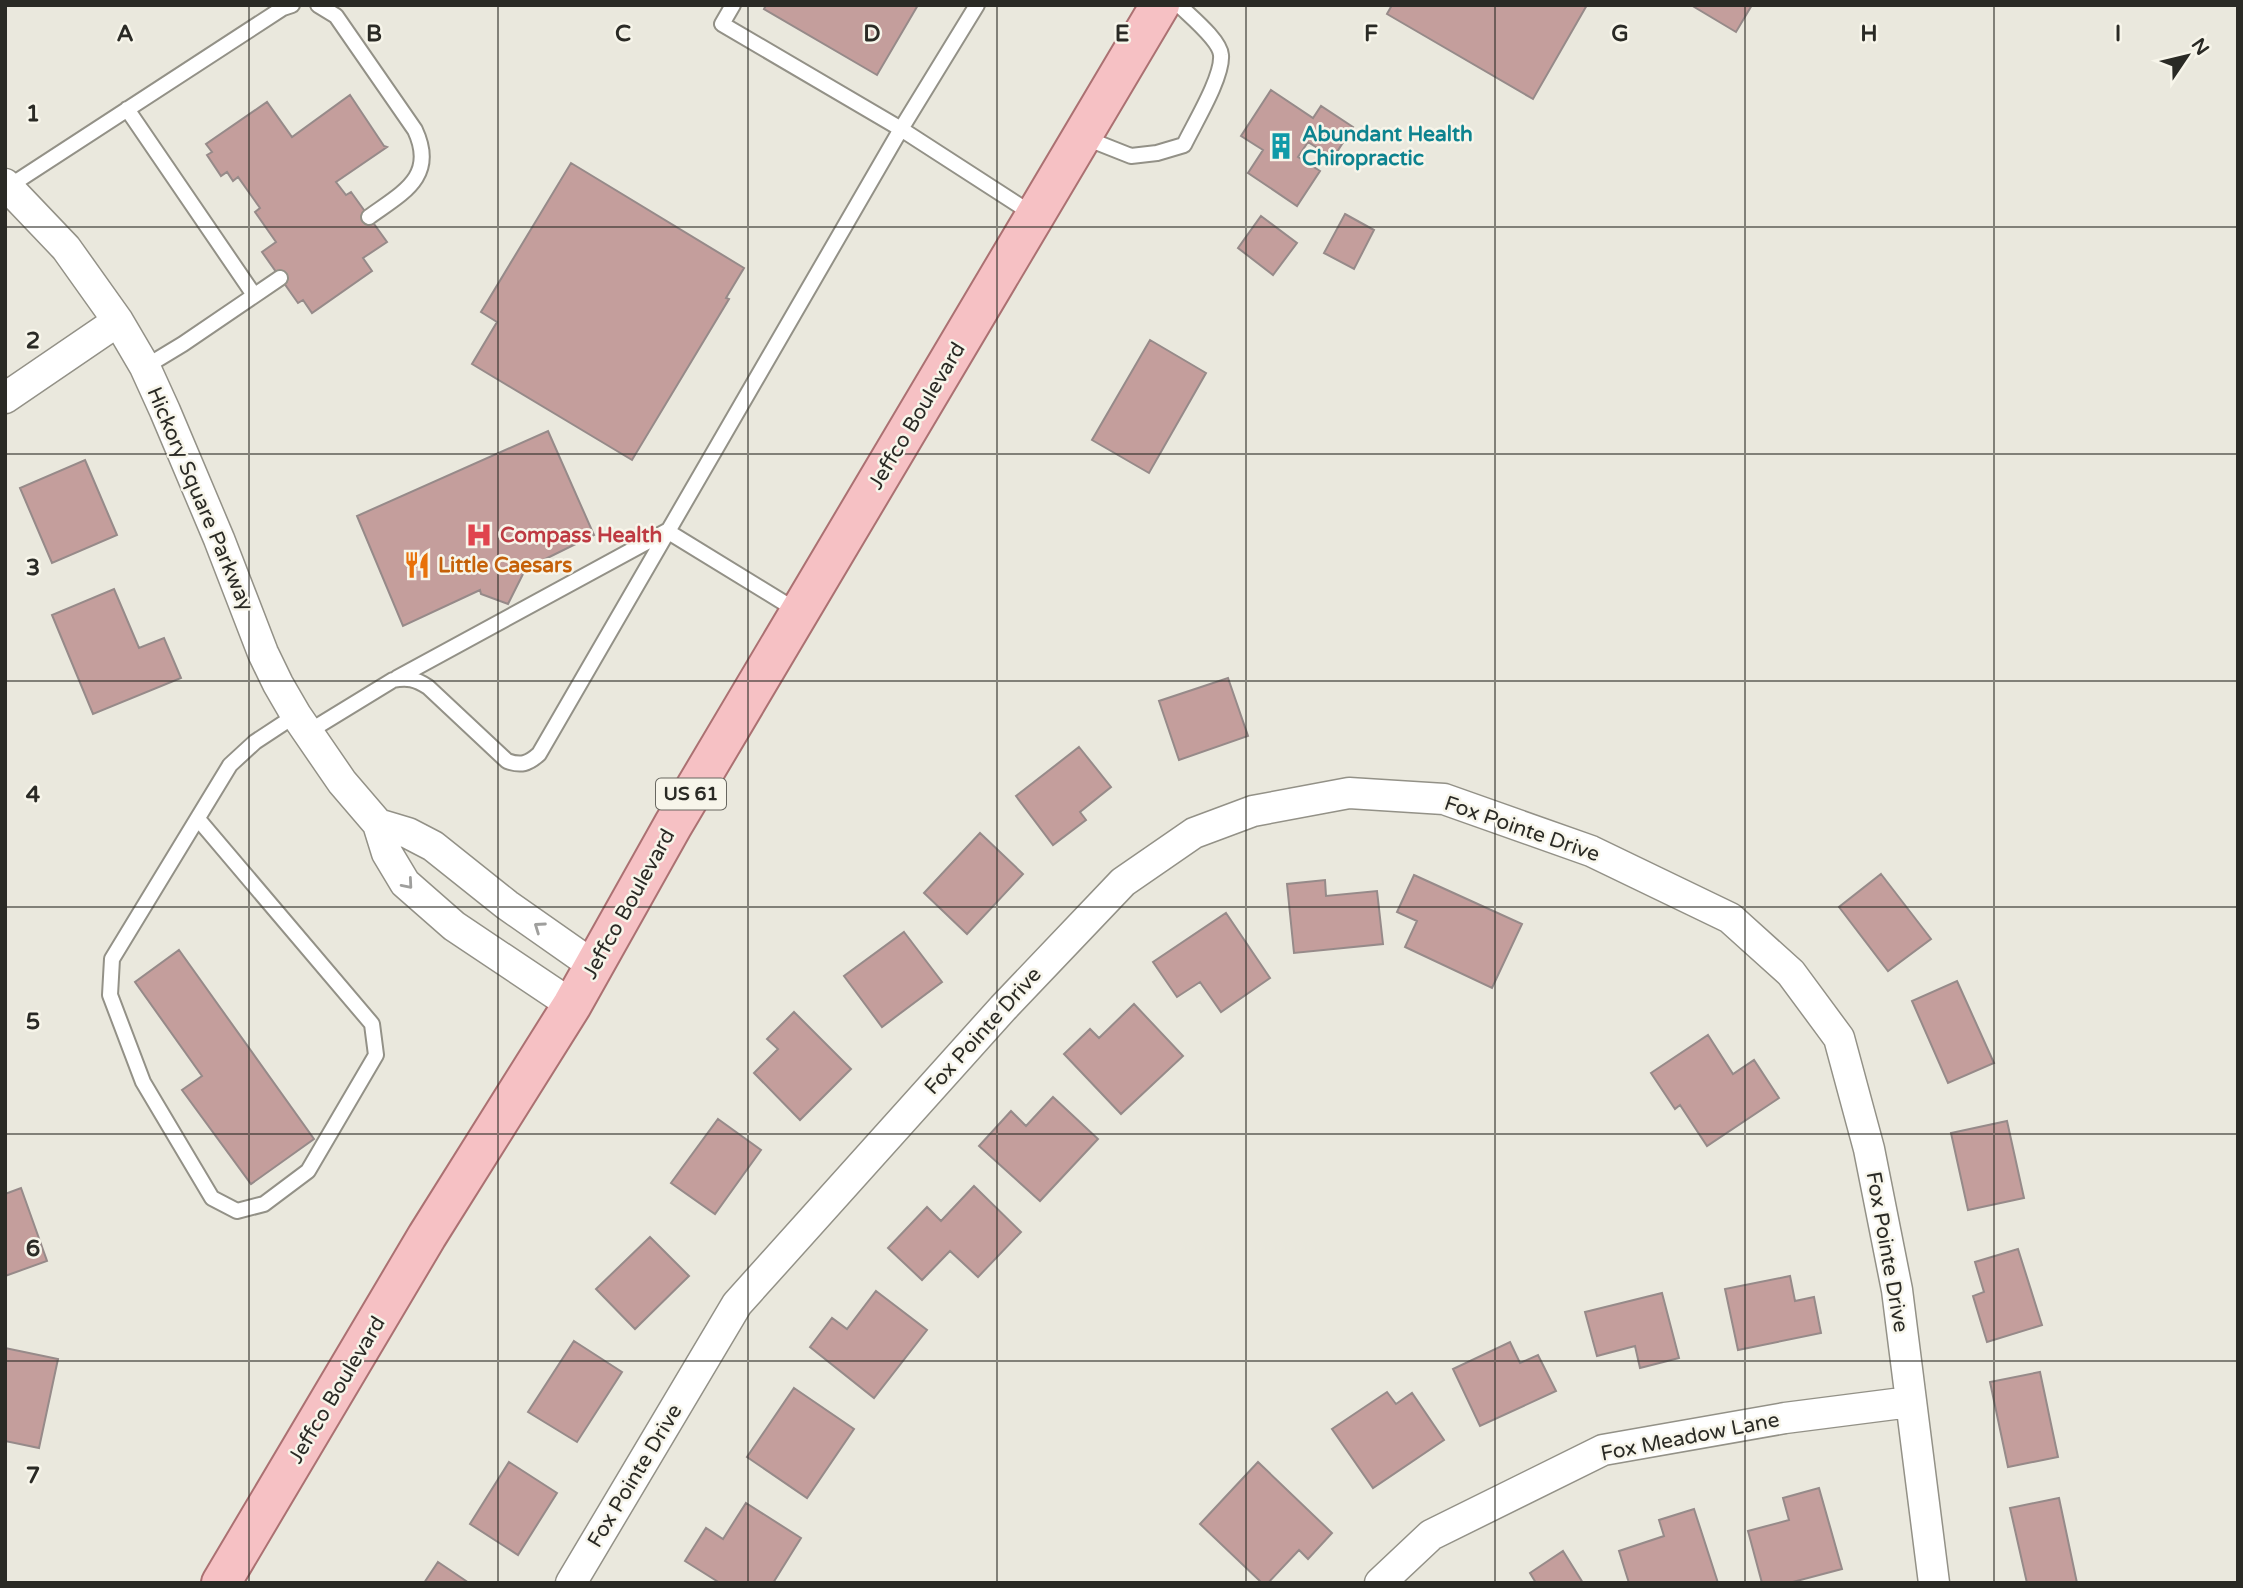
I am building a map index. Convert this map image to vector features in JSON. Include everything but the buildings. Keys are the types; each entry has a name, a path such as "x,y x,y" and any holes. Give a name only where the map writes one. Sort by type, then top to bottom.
{"main road":[{"name":"Jeffco Boulevard","path":"221,1583 428,1236 572,1005 673,825 1160,5"}],"street":[{"name":"Hickory Square Parkway","path":"7,185 66,248 118,321 145,367 219,539 263,653 302,723 342,782 378,824 387,853 405,883 454,926 572,1005"},
{"path":"5,398 118,321"},
{"name":"Fox Pointe Drive","path":"571,1583 737,1304 1003,1008 1123,882 1194,833 1253,811 1349,793 1444,799 1591,851 1730,918 1791,973 1839,1038 1869,1149 1897,1290 1934,1583"},
{"path":"378,824 408,833 433,846 507,905 594,967"},
{"name":"Fox Meadow Lane","path":"1380,1583 1431,1535 1602,1450 1785,1418 1910,1402"}],"lane":[{"path":"7,185 283,8 292,5"},
{"path":"318,5 336,16 415,130 422,145 423,159 417,178 407,189 369,217"},
{"path":"733,5 722,24 901,129 1035,215"},
{"path":"393,680 418,680 428,687 508,761 518,764 530,762 539,754 901,129 978,5"},
{"path":"1082,137 1131,156 1157,153 1184,145 1216,81 1221,54 1215,41 1179,5"},
{"path":"127,109 254,295"},
{"path":"145,367 280,278"},
{"path":"667,531 800,612"},
{"path":"198,819 372,1024 376,1055 307,1171 264,1204 237,1211 212,1198 143,1082 110,995 112,959 230,765 255,743 393,680 667,531"}],"place":[{"name":"Abundant Health Chiropractic","path":"1281,146"},
{"name":"Compass Health","path":"479,535"},
{"name":"Little Caesars","path":"417,565"}]}
